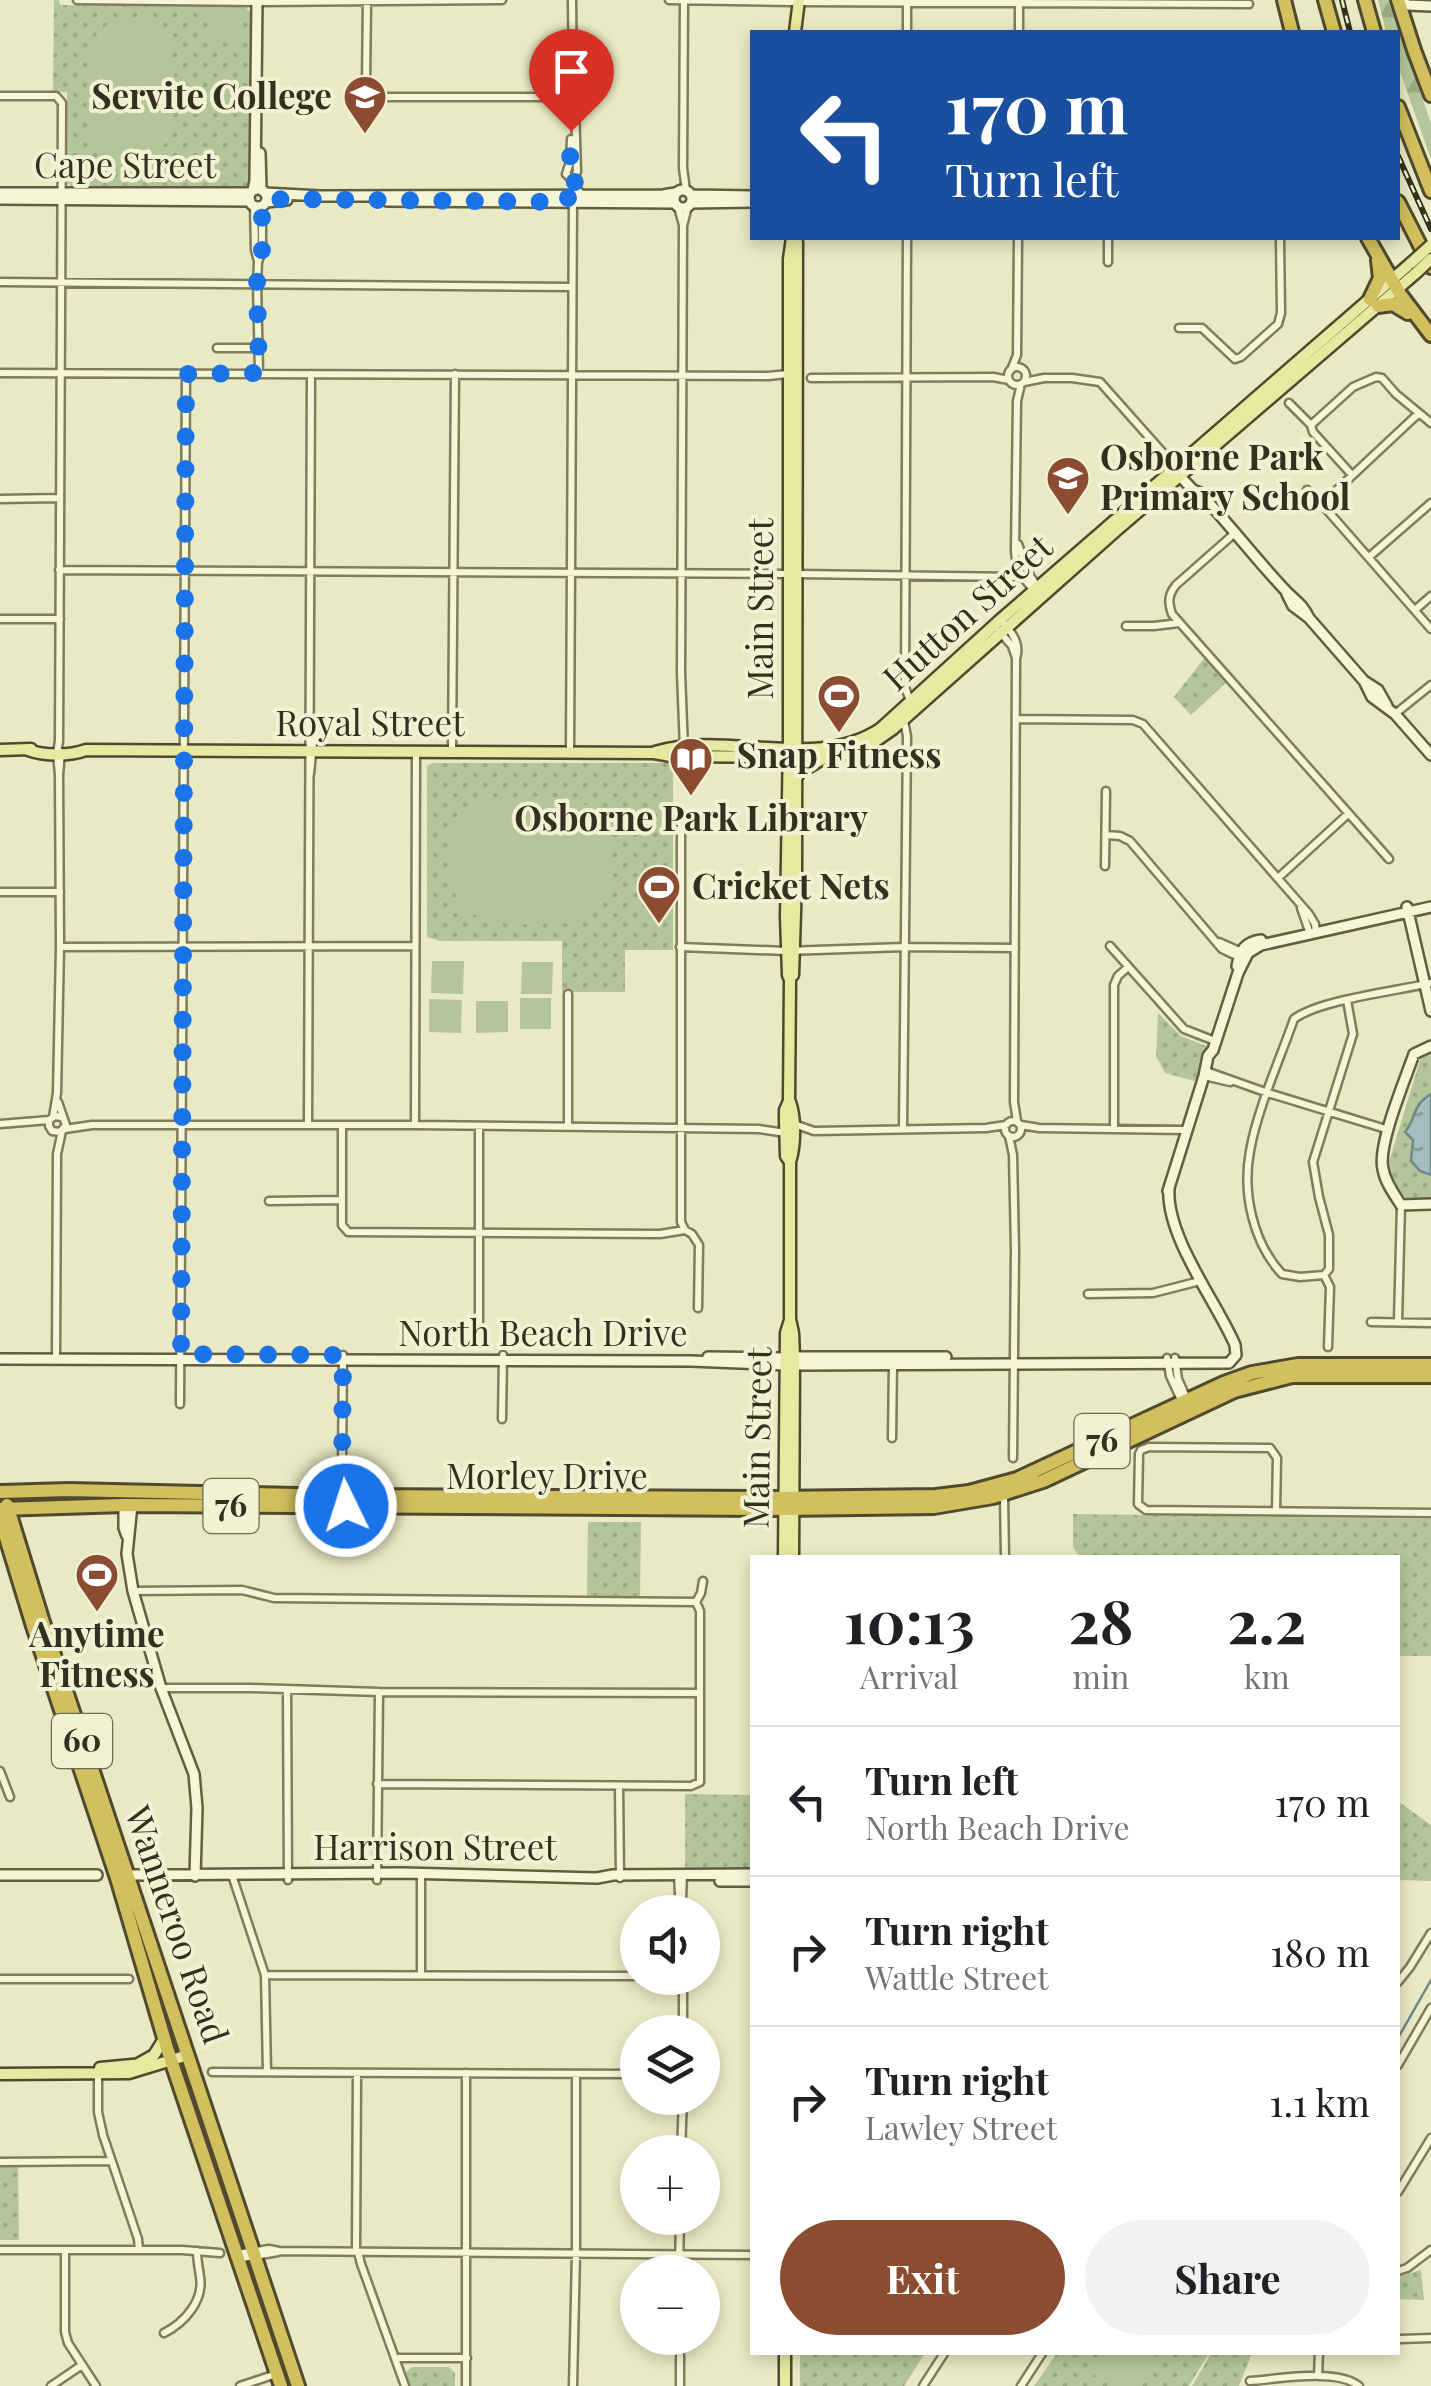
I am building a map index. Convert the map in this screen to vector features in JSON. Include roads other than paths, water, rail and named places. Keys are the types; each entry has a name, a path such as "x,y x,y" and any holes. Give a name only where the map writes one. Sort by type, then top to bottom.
{"highway":[{"path":"1284,0 1292,30"},
{"path":"1325,0 1333,30"},
{"path":"1365,0 1373,30"},
{"path":"1399,0 1431,95"},
{"path":"1400,112 1431,191"},
{"path":"1400,206 1431,263"},
{"path":"1372,244 1401,276 1426,329"},
{"path":"1372,244 1381,272 1374,303 1399,306 1426,329"},
{"name":"76","path":"789,1504 934,1507 966,1503 1043,1481 1224,1384 1278,1367 1429,1367"},
{"name":"76","path":"789,1504 979,1490 1036,1472 1187,1407"},
{"name":"Morley Drive","path":"1,1489 342,1501"},
{"name":"Wanneroo Road","path":"1,1489 3,1512 42,1619 123,1880 164,2039 278,2380"},
{"path":"68,1490 70,1498 78,1502 108,1505"},
{"name":"Morley Drive","path":"3,1512 108,1505 342,1501 789,1504"},
{"name":"Wanneroo Road","path":"123,1880 188,2053 298,2386"}],"main road":[{"path":"795,1 796,30"},
{"name":"Main Street","path":"793,1555 789,1504 790,1361 786,1332 790,1319 790,1162 786,1156 793,1110 789,1101 793,976 795,240"},
{"name":"Hutton Street","path":"793,753 863,740 880,729 1374,303 1431,245"},
{"name":"Hutton Street","path":"1401,276 1431,263"},
{"name":"Hutton Street","path":"793,753 830,755 863,750 894,729 1000,627"},
{"name":"Royal Street","path":"0,750 78,754 86,750 793,753"},
{"name":"Main Street","path":"791,851 796,779 793,753"},
{"path":"796,779 799,772 830,755"},
{"name":"Main Street","path":"784,1555 789,1504"},
{"path":"137,2065 157,2052 164,2039"},
{"path":"98,2071 188,2053"},
{"path":"0,2070 128,2074 170,2058"},
{"path":"151,2067 166,2069 178,2080"},
{"path":"785,2355 785,2386"}],"street":[{"path":"78,0 502,0"},
{"path":"570,753 572,218 576,188 574,178 566,174 570,162 573,80 572,0"},
{"path":"669,0 1249,4"},
{"path":"682,751 684,0"},
{"path":"1399,0 1427,6"},
{"path":"259,1 259,373"},
{"path":"366,1 369,94 571,95"},
{"path":"907,30 908,2"},
{"path":"1019,2 1019,30"},
{"path":"1404,20 1408,12 1427,6"},
{"path":"0,96 56,96 62,103 56,1356"},
{"name":"Cape Street","path":"0,196 663,195 682,199 750,199"},
{"path":"906,240 905,687 911,702"},
{"path":"1018,240 1017,355 1010,376 1017,401 1016,565 1021,576 1039,592"},
{"path":"1108,240 1108,262"},
{"path":"1179,328 1202,328 1236,359 1275,328 1280,313 1280,240"},
{"path":"0,282 572,287"},
{"path":"217,348 259,348"},
{"path":"1017,355 1026,376 1017,401"},
{"path":"1010,376 1017,367 1044,378"},
{"path":"0,373 793,376"},
{"path":"180,1404 186,374"},
{"path":"308,1126 313,738 310,374"},
{"path":"452,752 455,374"},
{"path":"811,378 1010,376 1023,383 1044,378 1100,382 1164,454"},
{"path":"1311,424 1353,387 1376,377 1382,378 1431,423"},
{"path":"1289,403 1352,475"},
{"path":"1325,501 1419,413"},
{"path":"1179,470 1199,487 1200,493 1286,592 1300,602 1309,618 1364,680 1378,690 1386,706 1431,756"},
{"path":"1307,490 1314,498 1325,501"},
{"path":"0,498 60,498"},
{"path":"1325,501 1327,510 1431,629"},
{"path":"1369,558 1431,503"},
{"path":"1236,532 1176,585 1168,602 1172,614 1389,859"},
{"path":"1016,533 1020,556 1039,592"},
{"path":"992,575 1016,565"},
{"path":"59,570 1021,576"},
{"path":"1414,610 1431,596"},
{"path":"0,619 60,619"},
{"path":"1126,626 1181,623"},
{"path":"1000,627 1018,648 1012,1458"},
{"path":"1395,714 1431,685"},
{"path":"1016,719 1133,720 1143,724 1278,878 1313,931"},
{"path":"903,1130 904,720"},
{"path":"894,729 906,744"},
{"path":"415,1125 416,751"},
{"path":"1105,866 1106,791"},
{"path":"1278,878 1348,814"},
{"path":"680,823 684,1230"},
{"path":"1106,835 1130,841 1222,949 1243,956"},
{"path":"0,892 60,892"},
{"path":"1088,1294 1152,1293 1201,1280 1178,1234 1169,1207 1169,1189 1208,1074 1208,1056 1243,956 1255,941 1431,904"},
{"path":"1408,910 1428,983 1431,1011"},
{"path":"60,947 415,946"},
{"path":"1110,946 1184,1029 1214,1045"},
{"path":"680,947 791,951 1015,948"},
{"path":"1114,1127 1114,985 1128,967"},
{"path":"1347,1000 1353,1034 1313,1162 1329,1235 1329,1268 1324,1275 1282,1274 1252,1223 1250,1151 1294,1019 1347,1000 1428,983"},
{"path":"568,994 568,1126"},
{"path":"1398,1322 1400,1205 1381,1164 1388,1130 1414,1054 1431,1046"},
{"path":"1208,1074 1388,1130"},
{"path":"0,1124 1186,1130"},
{"path":"342,1125 342,1225 348,1232 660,1234 684,1230 699,1245 698,1308"},
{"path":"479,1126 479,1323"},
{"path":"790,1130 814,1130"},
{"path":"269,1201 342,1200"},
{"path":"1400,1205 1431,1204"},
{"path":"1324,1275 1330,1287 1328,1346"},
{"name":"North Beach Drive","path":"0,1356 503,1358 731,1365 892,1360 1232,1361 1235,1345 1201,1280"},
{"path":"1370,1322 1431,1323"},
{"path":"342,1501 338,1476 342,1466 343,1357"},
{"path":"502,1418 503,1358"},
{"path":"892,1360 892,1438"},
{"path":"1171,1360 1170,1376 1187,1407"},
{"path":"1276,1512 1277,1458 1270,1448 1149,1447 1139,1454 1138,1504 1146,1510 1276,1512 1431,1513"},
{"path":"1003,1494 1005,1555"},
{"path":"128,1505 126,1554 133,1591 160,1688 197,1770 198,1877"},
{"path":"696,1602 702,1581"},
{"path":"133,1591 242,1590 274,1598 696,1602"},
{"path":"377,1784 691,1786 700,1782 700,1610 696,1602"},
{"path":"160,1688 700,1693"},
{"path":"287,1690 288,1877"},
{"path":"377,1878 379,1692"},
{"path":"0,1771 10,1797"},
{"path":"619,1786 620,1877"},
{"name":"Harrison Street","path":"123,1880 495,1874 750,1878"},
{"path":"0,1875 98,1875"},
{"path":"233,1877 265,1975 267,2072"},
{"path":"421,1878 421,1975"},
{"path":"680,1878 680,1895"},
{"path":"1400,1980 1431,1932"},
{"path":"265,1975 620,1976"},
{"path":"0,1979 129,1979"},
{"path":"1400,2062 1431,2008"},
{"path":"98,2071 98,2112 139,2250"},
{"path":"212,2072 620,2074"},
{"path":"357,2073 357,2252 405,2386"},
{"path":"466,2074 466,2386"},
{"path":"573,2386 576,2075"},
{"path":"1400,2189 1431,2138"},
{"path":"0,2162 111,2161"},
{"path":"236,2256 269,2248 679,2255 680,2235"},
{"path":"0,2250 220,2252"},
{"path":"65,2250 65,2332 96,2386"},
{"path":"1400,2270 1431,2250"},
{"path":"164,2333 183,2320 198,2298 197,2251"},
{"path":"720,2255 750,2255"},
{"path":"1400,2339 1431,2338"},
{"path":"680,2355 680,2386"},
{"path":"923,2386 942,2355"},
{"path":"1021,2386 1041,2355"},
{"path":"1318,2376 1319,2355"},
{"path":"396,2358 467,2358"},
{"path":"51,2386 82,2365"},
{"path":"240,2386 278,2380 293,2368"},
{"path":"1250,2381 1318,2376 1350,2378 1359,2386"}],"water":[{"path":"1431,1094 1431,1175 1420,1171 1411,1161 1413,1140 1405,1132 1421,1102"}],"waterway":[{"path":"1400,2034 1431,1980"}],"railway":[{"path":"1342,0 1350,30"},
{"path":"1400,160 1431,229"}],"place":[{"name":"Servite College","path":"365,135"},
{"name":"Osborne Park Primary School","path":"1068,516"},
{"name":"Snap Fitness","path":"839,734"},
{"name":"Osborne Park Library","path":"691,797"},
{"name":"Cricket Nets","path":"659,925"},
{"name":"Anytime Fitness","path":"97,1613"}]}
